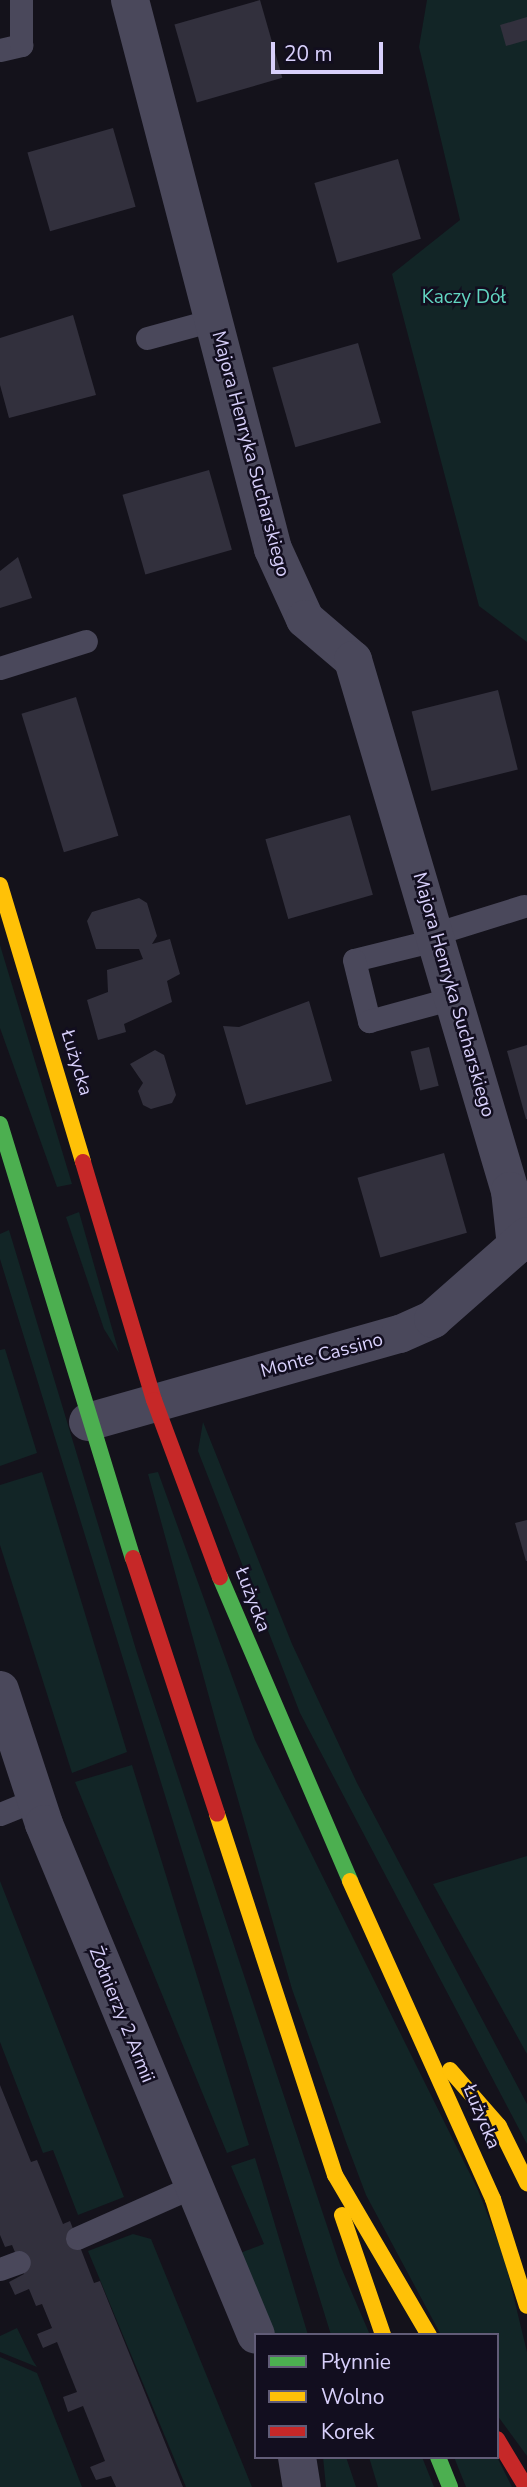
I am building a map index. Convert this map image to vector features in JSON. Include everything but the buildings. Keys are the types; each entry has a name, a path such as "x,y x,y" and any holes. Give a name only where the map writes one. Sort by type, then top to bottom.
{"main road":[{"name":"Łużycka","path":"0,885 154,1400 253,1665 428,2044 493,2199 527,2306"},
{"path":"0,1124 88,1422 335,2175 346,2237 382,2333"},
{"path":"428,2044 499,2126 527,2183"},
{"path":"335,2175 428,2333"},
{"path":"499,2442 526,2487"},
{"path":"439,2459 450,2487"}],"street":[{"name":"Majora Henryka Sucharskiego","path":"130,0 291,600 353,660 510,1191 522,1241"},
{"name":"Monte Cassino","path":"88,1422 154,1400 400,1335 433,1319 522,1241"},
{"name":"Żołnierzy 2 Armii","path":"0,1690 17,1807 194,2186 255,2333"},
{"path":"297,2459 302,2487"}],"lane":[{"path":"0,50 21,45 21,0"},
{"path":"147,338 214,320"},
{"path":"0,668 86,641"},
{"path":"453,998 369,1021 354,960 434,937 524,906"},
{"path":"77,2238 194,2186"}],"green space":[{"name":"Kaczy Dół","path":"427,0 527,0 527,642 479,606 392,274 460,220 419,47"},
{"path":"0,945 72,1184 57,1187 0,1028"},
{"path":"79,1212 119,1353 104,1329 66,1217"},
{"path":"9,1230 137,1653 340,2265 369,2333 330,2333 0,1259 0,1234"},
{"path":"5,1349 37,1453 0,1466 0,1350"},
{"path":"203,1422 292,1644 357,1783 527,2104 527,2144 300,1713 198,1451"},
{"path":"42,1472 127,1752 72,1773 0,1545 0,1485"},
{"path":"158,1472 255,1740 478,2190 504,2257 527,2352 527,2456 499,2418 499,2333 440,2333 366,2195 292,1989 148,1474"},
{"path":"132,1765 249,2145 227,2153 75,1782"},
{"path":"527,1856 527,2054 433,1884"},
{"path":"0,1881 124,2197 78,2215 53,2150 43,2153 0,2042"},
{"path":"255,2158 307,2333 274,2333 240,2253 264,2244 231,2166"},
{"path":"133,2234 151,2239 252,2487 186,2487 88,2251"},
{"path":"17,2328 37,2367 0,2352 0,2336"},
{"path":"0,2357 37,2373 82,2487 0,2487"},
{"path":"323,2459 347,2459 356,2487 326,2487"},
{"path":"370,2459 423,2459 434,2487 378,2487"},
{"path":"455,2459 498,2459 512,2487 466,2487"}],"traffic: fast":[{"path":"0,1124 133,1558"},
{"path":"220,1577 350,1881"},
{"path":"439,2459 450,2487"}],"traffic: slow":[{"path":"0,885 83,1162"},
{"path":"217,1814 335,2175 428,2333"},
{"path":"350,1881 493,2199 527,2306"},
{"path":"450,2070 499,2126 527,2183"},
{"path":"342,2215 382,2333"}],"traffic: jam":[{"path":"83,1162 154,1400 220,1577"},
{"path":"133,1558 217,1814"},
{"path":"499,2442 526,2487"}]}
